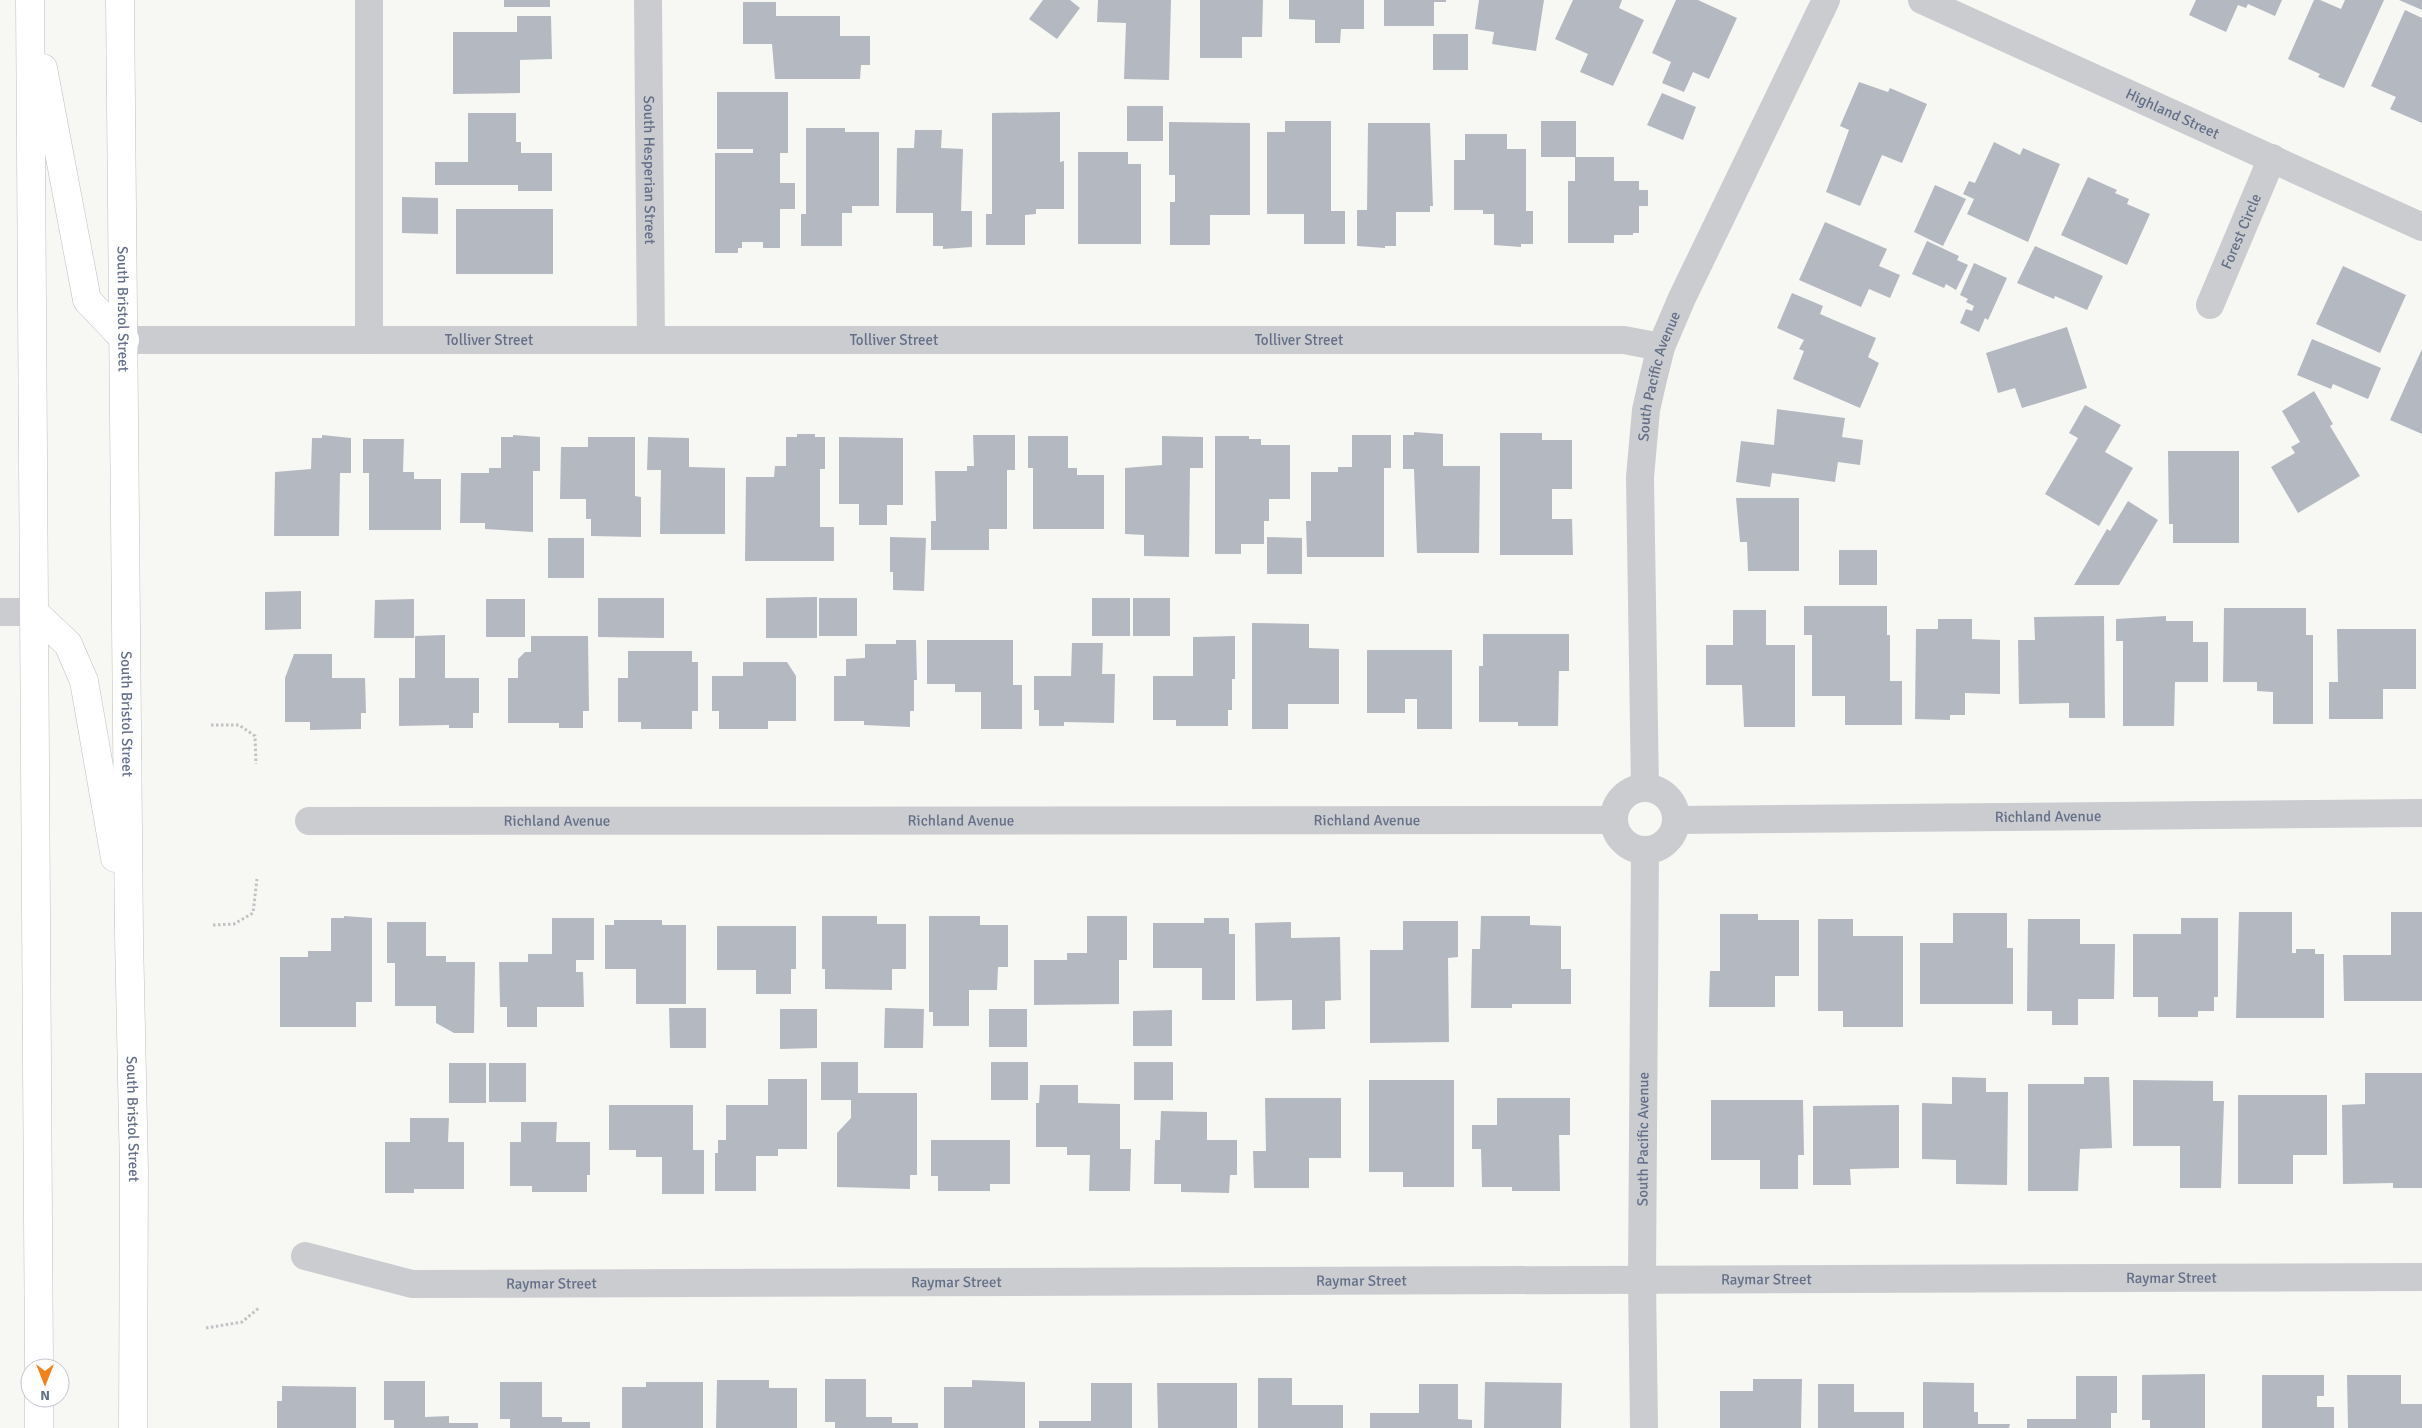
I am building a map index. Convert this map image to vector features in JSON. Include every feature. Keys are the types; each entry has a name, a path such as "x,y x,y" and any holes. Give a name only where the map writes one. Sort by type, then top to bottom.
{"main road":[{"path":"30,0 87,300 124,340"},
{"path":"30,0 39,1358"},
{"name":"South Bristol Street","path":"120,0 129,936 134,1172 133,1428"},
{"path":"34,612 68,644 84,681 129,936"},
{"path":"39,1408 39,1428"}],"street":[{"path":"369,0 369,340"},
{"name":"South Hesperian Street","path":"648,0 652,340"},
{"name":"South Pacific Avenue","path":"1645,788 1640,477 1646,410 1661,347 1682,298 1826,0"},
{"name":"Highland Street","path":"1922,0 2422,227"},
{"name":"Forest Circle","path":"2210,305 2272,158"},
{"name":"Tolliver Street","path":"124,340 1624,340 1661,347"},
{"path":"0,612 34,612"},
{"path":"1645,788 1666,796 1672,804 1676,820 1672,834 1666,843 1645,850 1627,845 1620,838 1613,820 1620,801 1627,794 1645,788"},
{"name":"Richland Avenue","path":"1676,820 2422,813"},
{"name":"Richland Avenue","path":"308,821 1613,820"},
{"name":"South Pacific Avenue","path":"1644,1428 1642,1280 1645,850"},
{"name":"Raymar Street","path":"305,1256 412,1284 2422,1277"}],"path":[{"path":"211,725 239,725 255,736 256,764"},
{"path":"213,925 234,924 253,913 258,879"},
{"path":"206,1328 242,1322 260,1307"}],"building":[{"path":"504,0 550,0 550,7 504,7"},
{"path":"1043,0 1070,0 1080,8 1057,39 1029,19"},
{"path":"1098,0 1171,0 1169,80 1124,79 1126,23 1097,22"},
{"path":"1200,0 1263,0 1262,37 1242,37 1242,58 1200,58"},
{"path":"1289,0 1364,0 1364,29 1341,29 1340,43 1315,43 1315,20 1289,19"},
{"path":"1384,0 1446,0 1446,2 1434,2 1434,26 1384,26"},
{"path":"1479,0 1544,0 1536,51 1492,44 1494,32 1475,29"},
{"path":"1573,0 1622,0 1619,8 1644,20 1613,86 1580,72 1588,54 1555,39"},
{"path":"1676,0 1698,0 1737,18 1709,79 1693,72 1684,92 1662,83 1671,62 1652,53"},
{"path":"2196,0 2282,0 2275,16 2248,4 2246,8 2238,5 2226,32 2189,15"},
{"path":"2314,0 2320,0 2341,9 2345,0 2384,0 2344,88 2318,77 2320,74 2288,59"},
{"path":"2399,0 2422,0 2422,10"},
{"path":"743,2 776,2 776,16 840,16 840,36 870,36 870,65 861,65 860,79 775,79 772,44 743,44"},
{"path":"2405,10 2422,18 2422,123 2390,109 2396,97 2371,86"},
{"path":"517,16 551,16 552,59 520,60 520,93 453,94 453,32 517,32"},
{"path":"1433,34 1468,34 1468,70 1433,70"},
{"path":"1859,82 1888,92 1890,88 1927,104 1902,163 1882,155 1860,206 1826,192 1849,130 1840,126"},
{"path":"717,92 788,92 788,153 780,153 780,183 795,183 795,209 780,209 780,248 763,248 763,242 742,242 742,248 738,248 738,253 715,253 715,153 753,153 753,149 717,149"},
{"path":"1662,93 1696,107 1683,140 1647,125"},
{"path":"1127,106 1163,106 1163,141 1127,141"},
{"path":"1060,112 1060,162 1064,161 1064,209 1036,209 1036,214 1025,215 1025,245 986,245 986,214 992,214 992,113"},
{"path":"468,113 516,113 516,142 521,142 521,153 552,153 552,191 518,191 518,185 435,185 435,162 468,162"},
{"path":"1285,121 1331,121 1331,211 1345,211 1345,244 1304,244 1304,214 1267,214 1267,132 1285,132"},
{"path":"1541,121 1576,121 1576,157 1614,157 1614,181 1639,181 1639,190 1648,190 1648,206 1639,206 1639,233 1633,233 1633,235 1614,235 1614,243 1568,243 1568,181 1575,181 1575,157 1541,157"},
{"path":"1169,122 1250,123 1250,215 1210,215 1210,245 1170,245 1170,202 1175,202 1175,175 1169,175"},
{"path":"1368,123 1430,123 1433,206 1430,206 1430,212 1396,212 1396,246 1385,246 1385,248 1357,246 1357,210 1367,210"},
{"path":"806,128 845,128 845,132 879,132 879,206 852,206 852,213 842,213 842,246 801,246 801,214 806,214"},
{"path":"915,130 942,130 941,148 963,149 961,211 972,211 972,247 943,249 943,246 933,246 933,213 896,213 897,148 914,148"},
{"path":"1465,134 1507,134 1507,149 1526,149 1526,211 1533,211 1533,244 1521,244 1521,247 1494,245 1494,214 1483,214 1483,210 1454,210 1454,160 1465,160"},
{"path":"1994,142 2020,155 2023,148 2060,164 2028,242 1967,214 1974,199 1963,194 1969,181 1975,183"},
{"path":"1078,152 1128,152 1128,164 1141,164 1141,244 1078,244"},
{"path":"2088,177 2117,190 2115,193 2129,199 2127,204 2150,214 2127,265 2061,235"},
{"path":"1935,185 1966,199 1943,246 1914,232"},
{"path":"402,197 438,198 438,234 402,233"},
{"path":"456,209 553,209 553,274 456,274"},
{"path":"1825,222 1887,249 1879,266 1900,275 1890,298 1869,289 1861,307 1799,280"},
{"path":"1927,241 1959,256 1957,260 1968,265 1956,290 1946,284 1944,288 1912,274"},
{"path":"2035,246 2103,276 2087,310 2055,296 2054,299 2017,283"},
{"path":"1974,263 2007,278 1988,320 1985,318 1979,332 1960,323 1966,309 1972,311 1974,306 1966,302 1968,299 1960,295"},
{"path":"2343,266 2406,295 2380,353 2316,324"},
{"path":"1792,293 1823,306 1820,314 1876,338 1868,357 1879,363 1860,408 1793,379 1804,351 1799,349 1804,340 1777,328"},
{"path":"2067,327 2087,388 2022,408 2015,388 1998,393 1986,353"},
{"path":"2312,339 2381,368 2368,399 2333,384 2331,389 2297,375"},
{"path":"2422,349 2422,434 2390,420"},
{"path":"2314,391 2333,424 2330,426 2360,476 2298,513 2271,467 2295,453 2291,447 2300,442 2282,411"},
{"path":"2085,405 2121,425 2105,452 2133,468 2099,526 2045,494 2078,438 2069,433"},
{"path":"1777,409 1845,418 1842,437 1863,440 1860,465 1838,462 1835,482 1772,473 1770,487 1736,482 1741,441 1774,445"},
{"path":"1414,432 1443,434 1443,466 1480,466 1479,553 1417,553 1414,469 1403,469 1403,435 1414,435"},
{"path":"1500,433 1542,433 1542,440 1572,440 1572,489 1552,489 1552,519 1572,519 1573,555 1500,555"},
{"path":"797,434 815,434 815,437 825,437 825,469 820,469 820,527 834,527 834,561 745,561 746,477 774,477 775,466 786,466 786,437 797,437"},
{"path":"322,435 351,438 351,473 340,473 339,536 274,536 275,472 311,469 312,438 322,438"},
{"path":"513,435 540,437 540,471 533,471 533,532 485,529 485,523 460,523 461,473 489,473 489,468 501,468 501,437 513,437"},
{"path":"973,435 1015,435 1015,470 1007,470 1007,529 989,529 989,550 931,550 931,521 936,521 935,471 967,471 967,466 974,466"},
{"path":"1352,435 1391,435 1391,468 1384,468 1384,557 1307,557 1306,521 1311,521 1311,472 1338,472 1338,467 1352,467"},
{"path":"1028,436 1068,436 1068,468 1077,468 1077,475 1104,475 1104,529 1033,529 1033,468 1028,468"},
{"path":"1162,436 1203,437 1203,468 1190,468 1189,557 1144,556 1144,535 1125,534 1125,468 1162,465"},
{"path":"1215,436 1249,436 1249,439 1261,439 1261,445 1290,445 1290,499 1269,499 1269,521 1264,521 1264,544 1241,544 1241,554 1215,554"},
{"path":"588,437 635,437 635,496 641,497 641,537 591,536 591,519 586,519 586,499 560,499 561,447 588,447"},
{"path":"648,437 689,438 689,467 725,468 725,534 660,534 661,470 647,470"},
{"path":"839,437 903,438 903,505 887,505 887,525 859,525 859,504 839,504"},
{"path":"363,439 404,439 403,472 414,472 414,479 441,479 441,530 369,530 369,473 363,473"},
{"path":"2168,451 2239,451 2239,543 2173,543 2173,524 2169,524"},
{"path":"1736,498 1799,498 1799,571 1748,571 1747,542 1740,542"},
{"path":"2128,501 2158,520 2119,585 2074,585 2107,529 2110,531"},
{"path":"890,537 926,538 924,591 893,590 893,572 890,572"},
{"path":"1267,537 1302,538 1302,574 1267,574"},
{"path":"548,538 584,538 584,578 548,578"},
{"path":"1839,550 1877,550 1877,585 1839,585"},
{"path":"301,591 301,629 265,630 265,592"},
{"path":"817,597 817,638 766,638 766,598"},
{"path":"598,598 664,598 664,638 598,637"},
{"path":"819,598 857,598 857,636 819,636"},
{"path":"1092,598 1130,598 1130,636 1092,636"},
{"path":"1133,598 1170,598 1170,636 1133,636"},
{"path":"414,599 414,638 374,638 375,600"},
{"path":"486,599 525,599 525,637 486,637"},
{"path":"1804,606 1887,606 1887,635 1890,635 1890,681 1902,681 1902,725 1845,725 1845,696 1812,696 1812,635 1804,635"},
{"path":"2224,608 2306,608 2306,635 2313,635 2313,724 2273,724 2273,692 2257,691 2257,682 2223,682"},
{"path":"1733,610 1766,610 1766,645 1795,645 1795,727 1744,727 1742,685 1706,685 1706,645 1733,645"},
{"path":"2104,616 2105,718 2069,718 2069,703 2019,704 2018,640 2035,640 2034,617"},
{"path":"2166,616 2166,621 2193,621 2193,642 2208,642 2208,682 2175,682 2174,726 2123,726 2123,641 2116,641 2116,619"},
{"path":"1938,619 1972,619 1972,639 2000,640 2000,694 1965,693 1965,715 1950,715 1950,720 1915,719 1916,629 1938,629"},
{"path":"1252,623 1309,624 1309,648 1339,649 1339,704 1288,704 1288,729 1252,729"},
{"path":"2337,629 2416,629 2416,689 2383,689 2383,719 2329,719 2329,682 2338,682"},
{"path":"1483,634 1569,634 1569,671 1559,671 1558,726 1518,726 1518,722 1479,722 1479,666 1483,666"},
{"path":"445,635 445,678 479,678 479,713 473,713 473,728 449,728 449,725 399,726 399,678 415,678 415,636"},
{"path":"531,636 588,636 589,711 583,711 583,728 559,728 559,723 508,723 508,678 518,678 518,659 525,652 531,652"},
{"path":"1235,636 1235,679 1232,679 1232,710 1228,710 1228,726 1176,726 1176,720 1153,720 1153,676 1193,676 1193,637"},
{"path":"896,640 916,640 917,680 914,680 914,711 910,711 910,727 864,725 864,721 834,721 834,676 846,676 846,659 865,658 865,644 896,644"},
{"path":"927,640 1013,640 1013,685 1022,685 1022,729 981,729 981,692 955,692 955,684 927,684"},
{"path":"1072,643 1103,643 1102,674 1115,674 1114,723 1064,722 1064,726 1039,726 1039,710 1034,710 1034,676 1071,676"},
{"path":"1367,650 1452,650 1452,729 1417,729 1417,699 1405,699 1405,713 1367,713"},
{"path":"628,651 692,651 692,662 698,662 698,711 692,711 692,729 641,729 641,722 618,722 618,678 628,678"},
{"path":"294,654 332,654 332,678 365,678 366,713 361,713 361,729 310,730 310,722 285,722 285,678"},
{"path":"743,662 787,662 796,676 796,721 768,721 768,729 719,729 719,711 712,711 712,676 743,676"},
{"path":"2239,912 2292,912 2292,953 2296,953 2296,949 2315,949 2315,954 2324,954 2324,1018 2236,1018"},
{"path":"2391,912 2422,912 2422,1001 2344,1001 2343,955 2391,955"},
{"path":"1953,913 2007,913 2007,948 2013,948 2013,1004 1920,1004 1920,943 1953,943"},
{"path":"1720,914 1758,914 1758,920 1799,920 1799,976 1775,976 1775,1007 1709,1007 1710,971 1720,971"},
{"path":"344,916 372,918 372,1002 356,1002 356,1027 280,1027 280,957 308,957 308,951 331,951 331,918 344,918"},
{"path":"822,916 877,916 877,924 906,924 906,969 892,969 892,990 825,989 825,969 822,969"},
{"path":"929,916 980,916 980,925 1008,925 1008,967 998,967 997,990 969,990 969,1026 933,1026 933,1012 929,1012"},
{"path":"1087,916 1127,916 1127,960 1119,960 1119,1004 1034,1005 1034,960 1067,960 1067,953 1087,953"},
{"path":"1481,916 1530,916 1530,925 1561,926 1561,969 1571,969 1571,1004 1512,1004 1512,1008 1471,1008 1472,949 1480,949"},
{"path":"552,918 594,918 594,960 576,960 576,972 583,972 584,1007 537,1007 537,1027 507,1027 507,1007 500,1007 499,962 528,962 528,954 552,954"},
{"path":"1204,918 1229,918 1229,934 1235,934 1235,1000 1202,1000 1202,968 1153,968 1153,923 1204,923"},
{"path":"2181,918 2218,918 2218,997 2214,997 2214,1011 2198,1011 2198,1017 2158,1017 2158,997 2133,997 2133,934 2181,934"},
{"path":"1818,919 1853,919 1853,936 1903,936 1903,1027 1843,1027 1843,1011 1818,1011"},
{"path":"2028,919 2080,919 2080,944 2115,944 2114,999 2078,999 2078,1025 2052,1025 2052,1011 2027,1011"},
{"path":"614,920 662,920 662,925 686,925 686,1004 636,1004 636,969 605,969 605,925 614,925"},
{"path":"1403,921 1458,921 1458,957 1448,958 1449,1042 1370,1043 1370,950 1403,950"},
{"path":"387,922 426,922 426,956 446,956 446,962 475,962 474,1033 454,1033 436,1023 436,1006 395,1006 395,963 387,963"},
{"path":"1291,922 1291,938 1340,937 1341,1000 1325,1001 1325,1029 1292,1030 1292,1000 1256,1001 1255,923"},
{"path":"717,926 796,926 796,969 791,969 791,994 756,994 756,970 717,970"},
{"path":"669,1008 706,1008 706,1048 670,1048"},
{"path":"885,1008 924,1009 923,1048 884,1048"},
{"path":"780,1009 817,1009 817,1048 780,1049"},
{"path":"989,1009 1027,1009 1027,1047 989,1047"},
{"path":"1172,1010 1172,1046 1133,1046 1133,1011"},
{"path":"821,1062 858,1062 858,1093 917,1093 917,1175 910,1175 910,1189 837,1187 837,1133 851,1118 851,1100 821,1100"},
{"path":"991,1062 1028,1062 1028,1100 991,1100"},
{"path":"1134,1062 1173,1062 1173,1100 1134,1100"},
{"path":"449,1063 486,1063 486,1103 449,1103"},
{"path":"489,1063 526,1063 526,1102 489,1102"},
{"path":"2365,1073 2422,1073 2422,1188 2393,1188 2393,1183 2343,1184 2342,1105 2365,1104"},
{"path":"1952,1077 1986,1078 1986,1092 2008,1092 2007,1185 1956,1184 1956,1160 1922,1159 1922,1103 1952,1104"},
{"path":"2084,1077 2109,1077 2112,1148 2080,1149 2078,1191 2028,1191 2028,1084 2084,1084"},
{"path":"768,1079 807,1079 807,1149 778,1149 778,1156 756,1156 756,1191 715,1191 715,1153 718,1153 718,1140 726,1140 726,1105 768,1105"},
{"path":"1369,1080 1454,1080 1454,1187 1403,1187 1403,1172 1369,1172"},
{"path":"2133,1080 2213,1081 2213,1101 2224,1101 2221,1188 2180,1188 2180,1146 2133,1146"},
{"path":"1040,1085 1078,1085 1078,1103 1120,1104 1120,1149 1131,1149 1130,1191 1089,1191 1090,1155 1067,1155 1067,1147 1036,1147 1036,1103 1039,1103"},
{"path":"2238,1095 2327,1095 2327,1155 2293,1155 2293,1184 2238,1184"},
{"path":"1265,1098 1341,1098 1341,1158 1309,1158 1309,1188 1254,1188 1253,1151 1266,1151"},
{"path":"1497,1098 1570,1098 1570,1135 1559,1135 1560,1191 1512,1191 1512,1187 1482,1187 1481,1149 1472,1149 1472,1125 1497,1125"},
{"path":"1711,1100 1803,1100 1804,1155 1798,1155 1798,1189 1760,1189 1760,1160 1711,1160"},
{"path":"609,1105 693,1105 693,1150 704,1150 704,1194 662,1194 662,1157 636,1157 636,1150 609,1150"},
{"path":"1899,1105 1899,1168 1850,1169 1851,1185 1813,1185 1813,1106"},
{"path":"1161,1111 1207,1112 1207,1140 1237,1140 1237,1175 1230,1175 1229,1193 1181,1192 1181,1184 1154,1184 1155,1140 1160,1140"},
{"path":"410,1118 449,1118 448,1142 464,1142 464,1189 414,1189 414,1193 385,1193 385,1142 410,1142"},
{"path":"521,1122 557,1122 556,1142 590,1142 590,1175 587,1175 587,1192 532,1192 532,1186 510,1186 510,1142 521,1142"},
{"path":"931,1140 1010,1140 1010,1184 990,1184 990,1191 938,1191 938,1176 931,1176"},
{"path":"2205,1374 2205,1428 2150,1428 2150,1420 2142,1420 2142,1375"},
{"path":"2262,1375 2324,1375 2324,1396 2317,1396 2317,1407 2334,1407 2334,1428 2262,1428"},
{"path":"2347,1375 2401,1375 2401,1404 2422,1404 2422,1428 2348,1428"},
{"path":"2076,1376 2117,1376 2117,1413 2111,1413 2111,1428 2027,1428 2027,1419 2076,1419"},
{"path":"1258,1378 1292,1378 1292,1405 1343,1405 1343,1428 1258,1428"},
{"path":"825,1379 866,1379 866,1417 892,1417 892,1423 918,1423 918,1428 835,1428 835,1422 825,1422"},
{"path":"1753,1379 1802,1379 1801,1428 1720,1428 1720,1391 1753,1391"},
{"path":"717,1380 769,1380 769,1388 797,1388 797,1428 716,1428"},
{"path":"972,1380 1025,1382 1025,1428 944,1428 944,1387 972,1387"},
{"path":"384,1381 425,1381 425,1417 449,1416 449,1423 478,1423 478,1428 394,1428 394,1420 384,1420"},
{"path":"500,1382 542,1382 542,1417 562,1417 562,1422 590,1422 590,1428 510,1428 510,1419 500,1419"},
{"path":"646,1382 703,1382 703,1428 622,1428 622,1387 646,1387"},
{"path":"1485,1382 1562,1383 1561,1428 1484,1428"},
{"path":"1923,1382 1974,1383 1974,1412 1978,1412 1978,1424 2010,1424 2009,1428 1923,1428"},
{"path":"1091,1383 1132,1383 1132,1428 1039,1428 1039,1421 1091,1421"},
{"path":"1157,1383 1237,1383 1237,1428 1158,1428"},
{"path":"1419,1384 1458,1384 1458,1419 1472,1420 1472,1428 1370,1428 1370,1413 1419,1413"},
{"path":"1818,1384 1854,1384 1854,1412 1904,1412 1904,1428 1818,1428"},
{"path":"282,1386 356,1387 356,1428 277,1428 277,1401 282,1401"}]}
